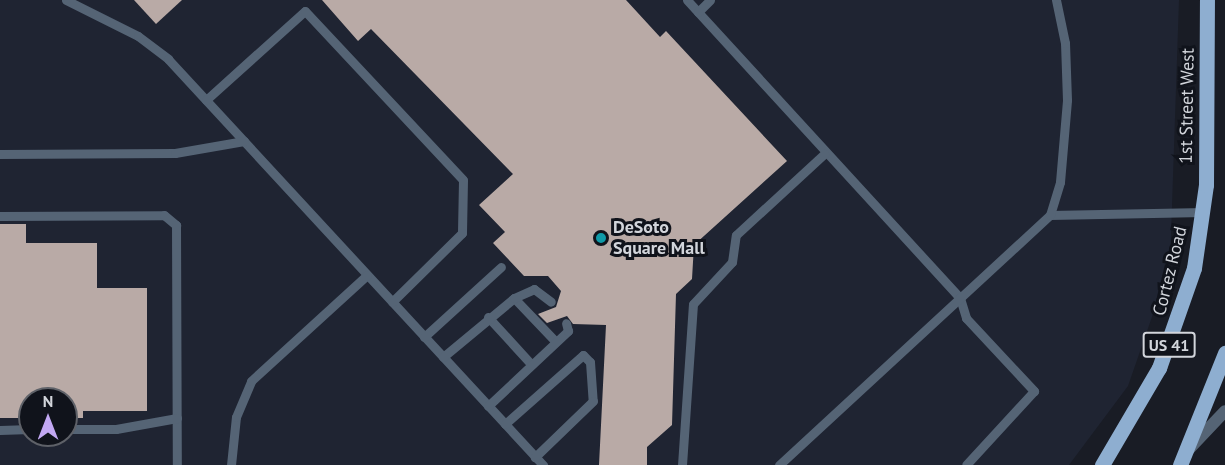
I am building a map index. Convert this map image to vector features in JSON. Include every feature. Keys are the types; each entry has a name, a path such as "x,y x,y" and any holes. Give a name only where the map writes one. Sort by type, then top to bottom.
{"main road":[{"name":"1st Street West","path":"1204,212 1207,0"},
{"name":"Cortez Road","path":"1102,465 1146,395 1175,330 1204,212"},
{"name":"US 41","path":"1180,465 1189,448 1225,353"}],"street":[{"path":"1189,448 1225,411"}],"lane":[{"path":"66,0 138,36 206,100 543,465"},
{"path":"687,0 824,154 960,298 966,318 1034,391 966,465"},
{"path":"698,12 711,0"},
{"path":"779,465 1050,215 1060,182 1067,100 1066,47 1056,0"},
{"path":"206,100 305,10 463,180 462,233 392,302"},
{"path":"0,154 175,153 244,141"},
{"path":"682,465 693,304 732,262 736,235 824,154"},
{"path":"1050,215 1204,212"},
{"path":"0,216 164,216 176,225 177,465"},
{"path":"424,337 501,267"},
{"path":"231,465 236,417 251,381 367,274"},
{"path":"443,357 488,317 514,298 534,289 550,302"},
{"path":"514,298 555,341"},
{"path":"488,317 531,364"},
{"path":"488,406 568,331 566,323"},
{"path":"505,424 583,355 590,362 593,401 536,457"},
{"path":"78,429 116,429 177,418"},
{"path":"0,429 18,429"}],"shaded area":[{"path":"0,0 1179,0 1170,265 1128,386 1069,465 0,465"}],"building":[{"path":"134,0 182,0 156,24"},
{"name":"DeSoto Square Mall","path":"322,0 626,0 660,37 666,31 787,161 694,245 692,279 676,294 672,425 647,447 647,465 599,465 606,325 573,324 567,316 547,323 538,314 556,307 561,291 548,276 524,276 493,243 505,232 479,205 513,174 371,29 358,41"},
{"path":"0,224 26,224 26,243 97,243 97,288 147,288 147,411 83,411 83,418 78,418 78,387 18,387 18,418 0,418"}],"place":[{"name":"DeSoto Square Mall","path":"601,238"}]}
